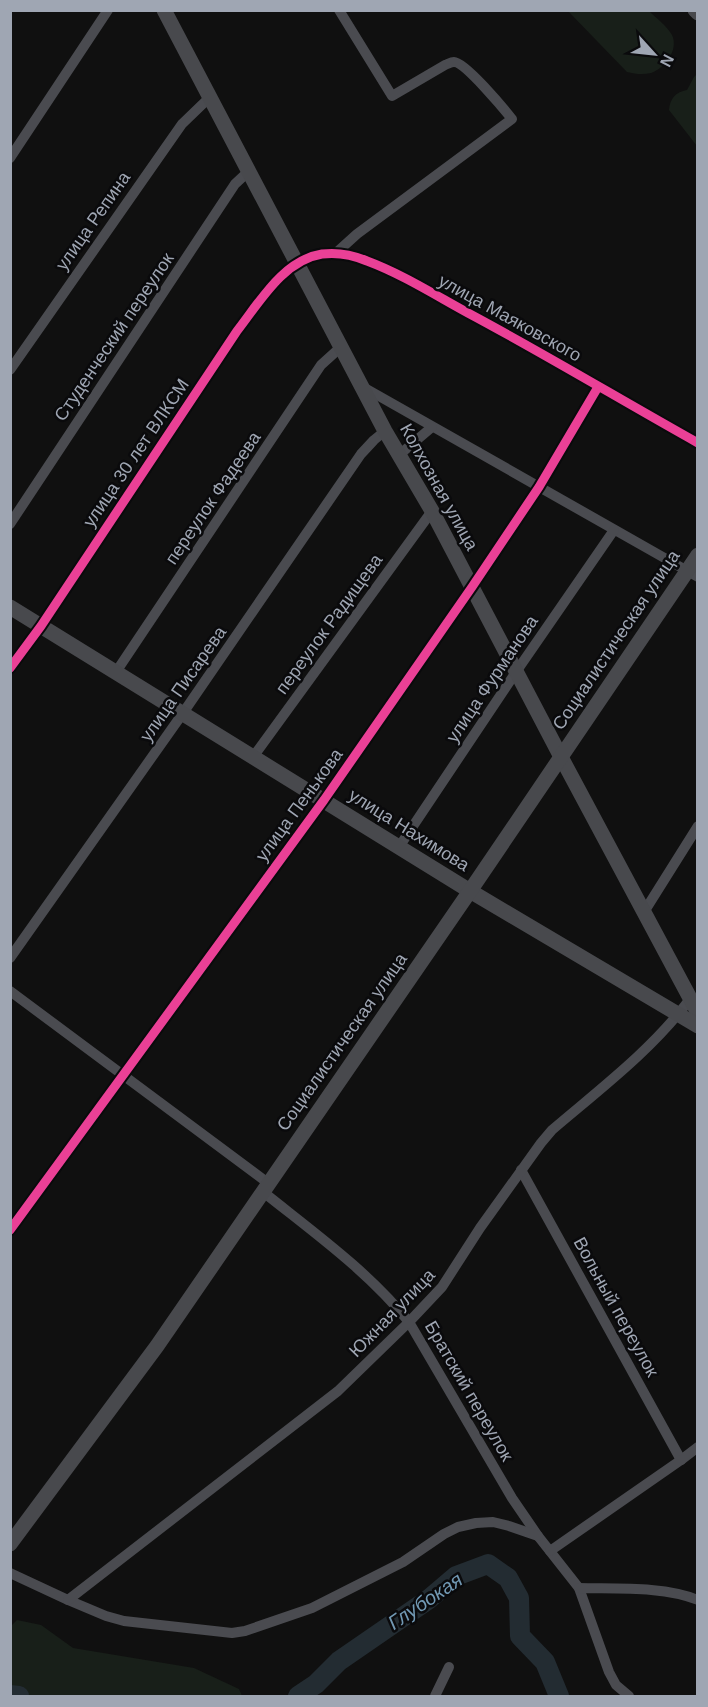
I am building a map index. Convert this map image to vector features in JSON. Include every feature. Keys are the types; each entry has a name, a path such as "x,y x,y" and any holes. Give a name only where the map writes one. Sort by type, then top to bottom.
{"main road":[{"name":"Колхозная улица","path":"164,10 385,431 432,511 644,912 695,1001"},
{"name":"Социалистическая улица","path":"10,1544 157,1346 561,757 692,574 698,555"},
{"name":"улица Нахимова","path":"10,607 470,891 698,1026"}],"street":[{"path":"10,158 108,10"},
{"path":"336,253 357,234 512,119 461,64 454,62 392,96 339,10"},
{"name":"улица Репина","path":"10,370 182,124 210,97"},
{"name":"Студенческий переулок","path":"10,524 235,184 249,171"},
{"name":"улица Маяковского","path":"298,263 321,254 336,253 365,260 388,269 698,443"},
{"name":"улица 30 лет ВЛКСМ","path":"10,668 41,626 237,331 281,276 298,263"},
{"name":"переулок Фадеева","path":"116,672 321,365 342,346"},
{"path":"363,387 692,574"},
{"name":"улица Пенькова","path":"10,1230 324,800 539,487 598,387"},
{"path":"399,455 432,427"},
{"name":"улица Писарева","path":"10,958 183,713 361,454 385,431"},
{"name":"переулок Радищева","path":"253,757 432,511"},
{"name":"улица Фурманова","path":"399,847 614,530"},
{"path":"644,912 698,826"},
{"name":"Братский переулок","path":"10,991 265,1187 387,1296 409,1322 512,1498 538,1536 579,1588 609,1672 616,1685 628,1696"},
{"name":"Южная улица","path":"68,1600 338,1391 442,1287 480,1228 552,1130 635,1059 695,1001"},
{"name":"Вольный переулок","path":"521,1170 681,1460"},
{"path":"550,1551 698,1447"},
{"path":"10,1573 106,1616 124,1621 232,1633 245,1631 312,1608 403,1562 458,1527 493,1522 538,1536"},
{"path":"579,1588 665,1592 687,1595 698,1600"},
{"path":"435,1696 450,1667"}],"shaded area":[{"path":"568,11 649,11 672,35 674,47 666,63 656,71 645,74 627,72"},
{"path":"697,74 697,146 669,110 674,96 687,90"},
{"path":"17,1620 41,1625 73,1648 194,1668 239,1689 242,1696 11,1696 11,1626"}],"waterway":[{"name":"Глубокая","path":"298,1696 316,1684 339,1661 429,1599 456,1576 488,1564 508,1578 519,1598 520,1636 545,1662 559,1696"},
{"name":"Глубокая","path":"10,1695 19,1696"}],"cycle path":[{"path":"10,668 41,626 237,331 273,284 295,265 308,258 334,253 362,259 393,272 698,443"},
{"path":"10,1230 324,800 539,487 598,387"}]}
